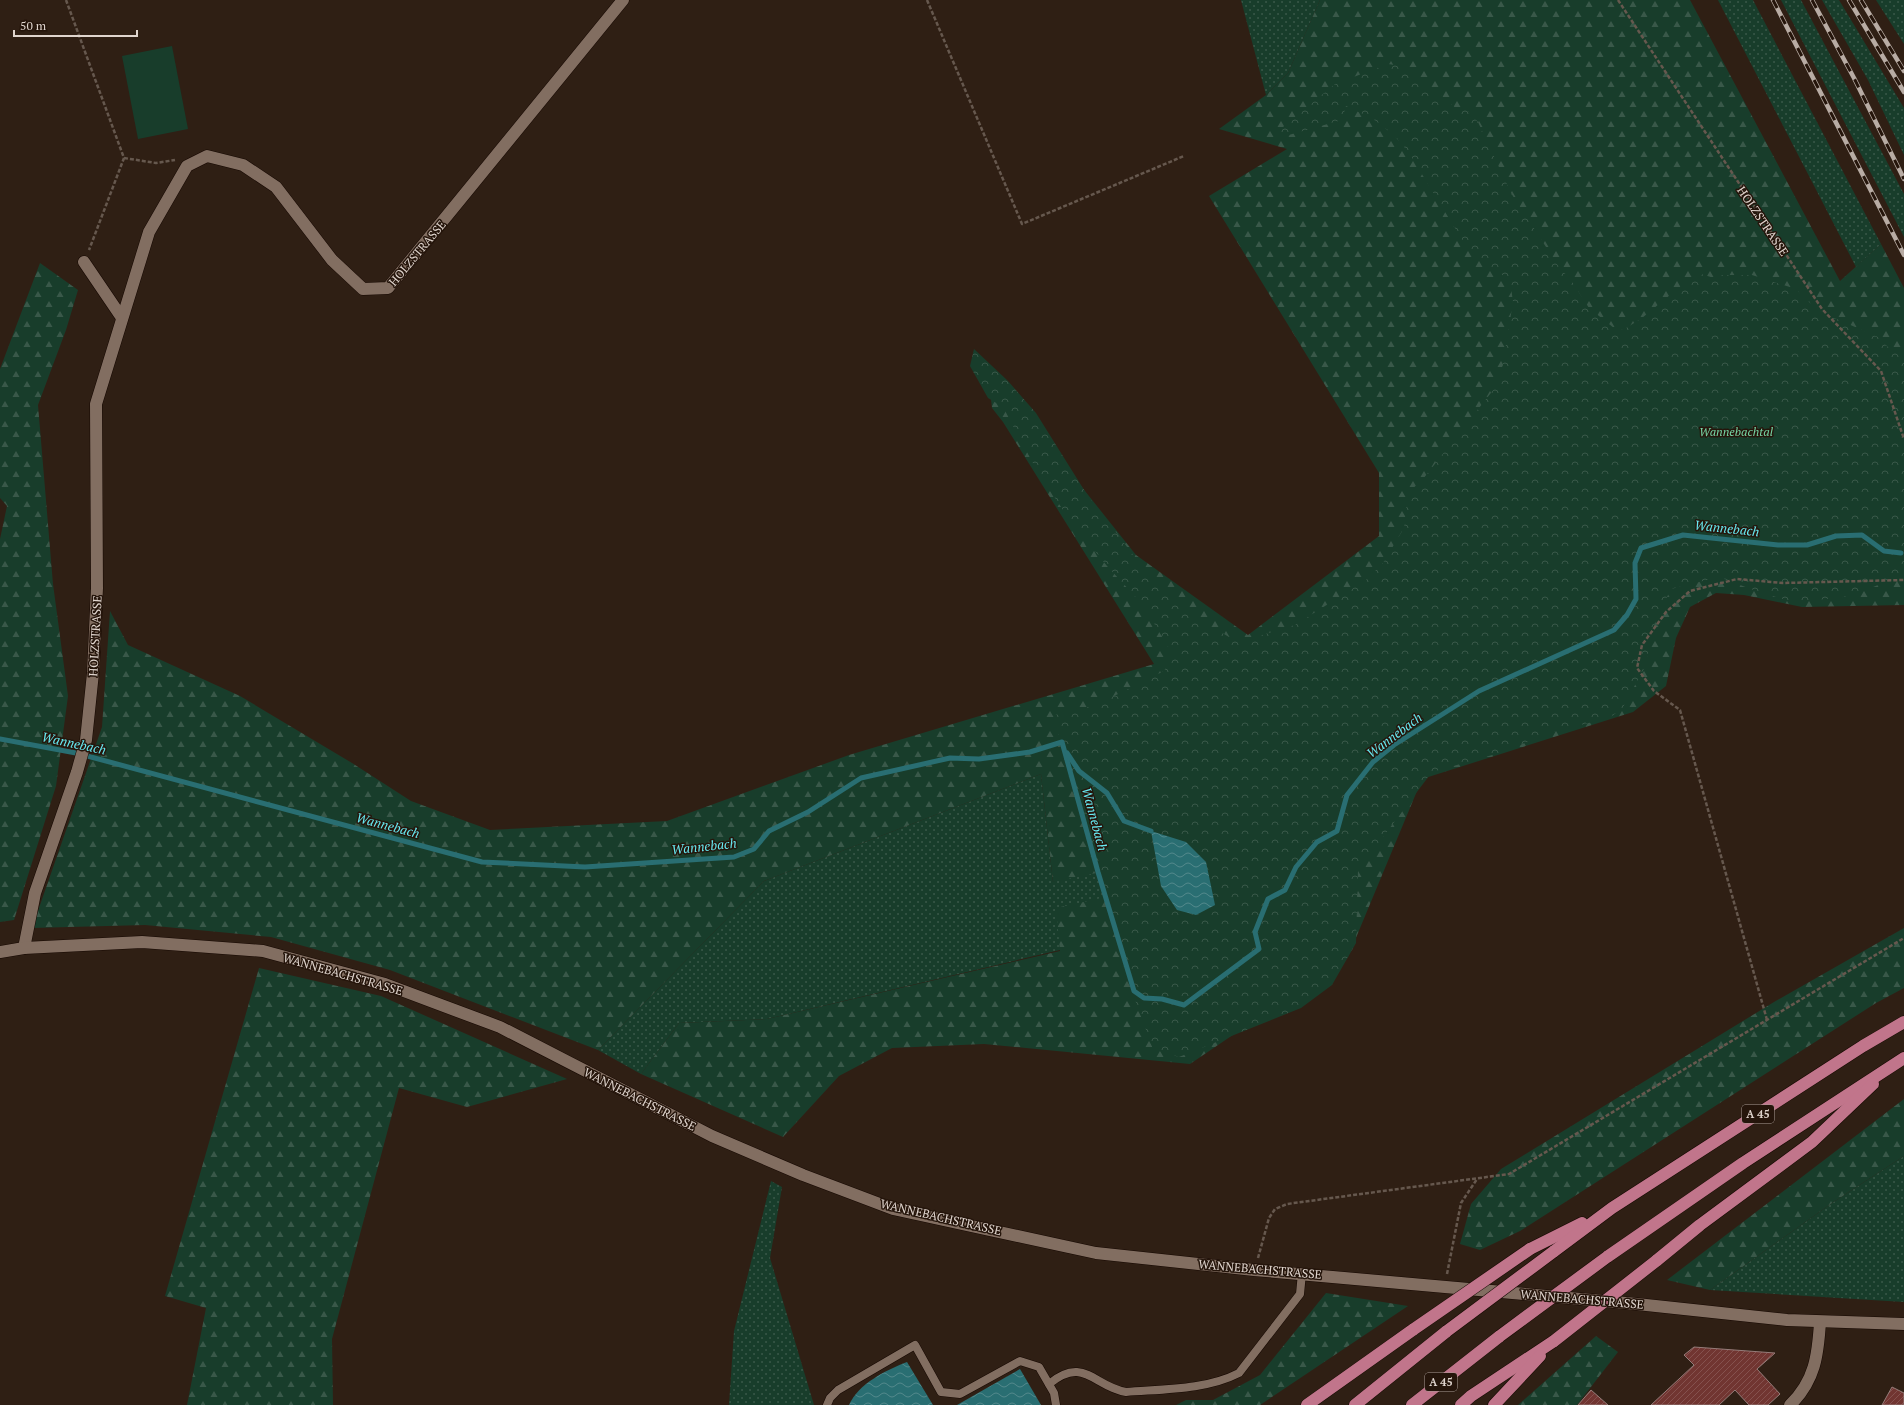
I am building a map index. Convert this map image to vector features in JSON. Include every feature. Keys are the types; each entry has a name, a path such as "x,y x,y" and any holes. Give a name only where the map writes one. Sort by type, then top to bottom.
{"highway":[{"name":"A 45","path":"1355,1405 1447,1331 1612,1208 1863,1046 1904,1022"},
{"name":"A 45","path":"1412,1405 1500,1336 1607,1257 1743,1163 1901,1060"},
{"path":"1461,1405 1471,1396 1554,1341 1700,1225 1812,1142 1901,1060"},
{"path":"1307,1405 1530,1249 1612,1208"},
{"path":"1494,1405 1554,1341"}],"main road":[{"name":"HOLZSTRASSE","path":"24,948 35,894 78,772 86,740 93,673 97,588 96,404 149,232 187,166 207,156 243,165 276,187 337,265 363,289 388,288 623,0"},
{"path":"84,262 122,318"},
{"name":"WANNEBACHSTRASSE","path":"0,952 24,948 142,942 263,952 385,984 500,1027 712,1136 803,1175 893,1209 1096,1253 1254,1270 1302,1273 1444,1288 1636,1304 1820,1322 1904,1324"},
{"path":"1790,1405 1802,1393 1811,1375 1819,1350 1820,1322"}],"lane":[{"path":"1049,1384 1060,1375 1080,1372 1096,1377 1108,1386 1126,1392 1197,1385 1229,1378 1239,1373 1300,1294 1302,1273"},
{"path":"827,1405 830,1398 838,1390 915,1345 941,1392 960,1394 1020,1361 1039,1367 1054,1393 1056,1405"}],"path":[{"path":"66,0 124,158 84,262"},
{"path":"927,0 1022,224 1184,156"},
{"name":"HOLZSTRASSE","path":"1618,0 1822,309 1881,371 1904,439"},
{"path":"124,158 156,163 178,160"},
{"path":"1767,1020 1680,710 1654,691 1637,668 1642,645 1666,612 1690,591 1731,580 1737,579 1784,583 1904,580"},
{"path":"1254,1270 1269,1218 1275,1210 1287,1204 1509,1174 1904,938"},
{"path":"1444,1288 1461,1203 1477,1178"}],"green space":[{"path":"1241,0 1320,0 1288,73 1266,95"},
{"path":"1320,0 1690,0 1840,281 1881,244 1904,288 1904,605 1802,607 1744,595 1716,593 1690,607 1676,638 1666,686 1633,712 1422,779 1348,957 1190,1064 984,1044 892,1048 839,1076 783,1137 641,1074 679,1023 767,1019 1060,951 1056,908 1111,896 1106,871 1053,882 1041,774 764,881 598,1050 390,970 271,937 145,925 32,928 102,727 110,611 128,645 240,696 352,763 411,801 490,830 667,821 849,755 1154,664 1003,422 992,408 989,382 1014,402 1136,555 1248,635 1379,536 1379,473 1209,196 1287,149 1219,129 1266,95 1288,73"},
{"path":"1718,0 1753,0 1881,244 1856,267"},
{"path":"1781,0 1801,0 1904,194 1904,237"},
{"path":"1822,0 1839,0 1904,108 1904,155 1868,80"},
{"path":"1876,0 1904,0 1904,44"},
{"path":"172,46 188,129 138,139 122,56"},
{"name":"Wannebachtal","path":"1388,64 1408,67 1458,110 1465,108 1478,122 1511,193 1559,267 1571,280 1589,308 1614,328 1623,330 1642,318 1695,276 1701,274 1714,278 1721,275 1752,275 1796,289 1805,299 1823,313 1878,337 1889,348 1904,359 1904,574 1852,596 1800,602 1786,600 1756,591 1719,577 1671,589 1658,615 1652,633 1646,665 1622,709 1609,718 1552,732 1503,752 1432,772 1358,870 1356,943 1332,985 1301,1008 1179,1057 1153,1049 1134,997 1061,749 1055,715 1096,705 1164,671 1169,662 1170,650 1143,605 1107,566 1067,516 1037,471 1003,407 988,398 970,366 974,349 1008,381 1036,413 1086,493 1137,560 1201,620 1229,637 1243,641 1295,625 1366,580 1383,563 1404,528 1408,493 1423,479 1494,389 1501,374 1513,302 1510,280 1487,265 1464,243 1409,153 1394,135 1373,119 1346,106 1342,120 1278,138 1283,127 1335,84"},
{"path":"40,263 78,290 66,330 38,405 53,584 68,696 56,786 14,920 0,922 0,539 7,506 0,498 0,369"},
{"path":"1287,750 1060,950 767,1019 679,1023 641,1074 598,1050 764,881 1041,774 1053,882"},
{"path":"1904,928 1904,988 1876,1003 1520,1231 1480,1250 1460,1244 1471,1204 1501,1169 1774,1002"},
{"path":"259,968 381,996 567,1079 467,1107 399,1088 332,1339 333,1405 187,1405 206,1308 165,1296"},
{"path":"1904,1099 1904,1156 1832,1203 1710,1290 1667,1280"},
{"path":"1904,1156 1904,1302 1710,1290 1832,1203"},
{"path":"771,1181 782,1187 770,1258 814,1405 729,1405 734,1331"},
{"path":"1326,1293 1408,1306 1260,1405 1176,1405 1186,1400 1213,1400 1260,1375"},
{"path":"1596,1336 1618,1352 1577,1405 1518,1405"}],"water":[{"path":"1151,831 1186,842 1206,862 1215,905 1196,915 1177,910 1161,886"},
{"path":"907,1362 933,1405 849,1405 853,1397 866,1384 890,1369"},
{"path":"1020,1369 1041,1405 957,1405"}],"building":[{"path":"1694,1347 1775,1353 1757,1369 1780,1394 1768,1405 1749,1405 1735,1390 1719,1405 1651,1405 1694,1365 1684,1355"},
{"path":"1892,1387 1904,1393 1904,1405 1882,1405"},
{"path":"1591,1390 1608,1405 1578,1405"}],"waterway":[{"name":"Wannebach","path":"0,739 76,753 482,862 585,867 734,857 754,849 769,831 808,812 861,778 950,758 979,759 1030,752 1062,742 1098,872 1134,991 1144,998 1162,999 1184,1005 1259,949 1255,932 1268,899 1285,890 1296,867 1317,842 1337,831 1347,795 1373,762 1394,745 1479,691 1614,630 1627,615 1636,599 1635,563 1641,548 1683,535 1778,545 1807,545 1836,536 1862,535 1884,551 1901,553"},
{"path":"1067,753 1079,771 1107,793 1124,821 1151,831"}],"railway":[{"path":"1773,0 1904,255"},
{"path":"1812,0 1854,78 1904,179"},
{"path":"1849,0 1904,92"},
{"path":"1861,0 1904,71"}]}
